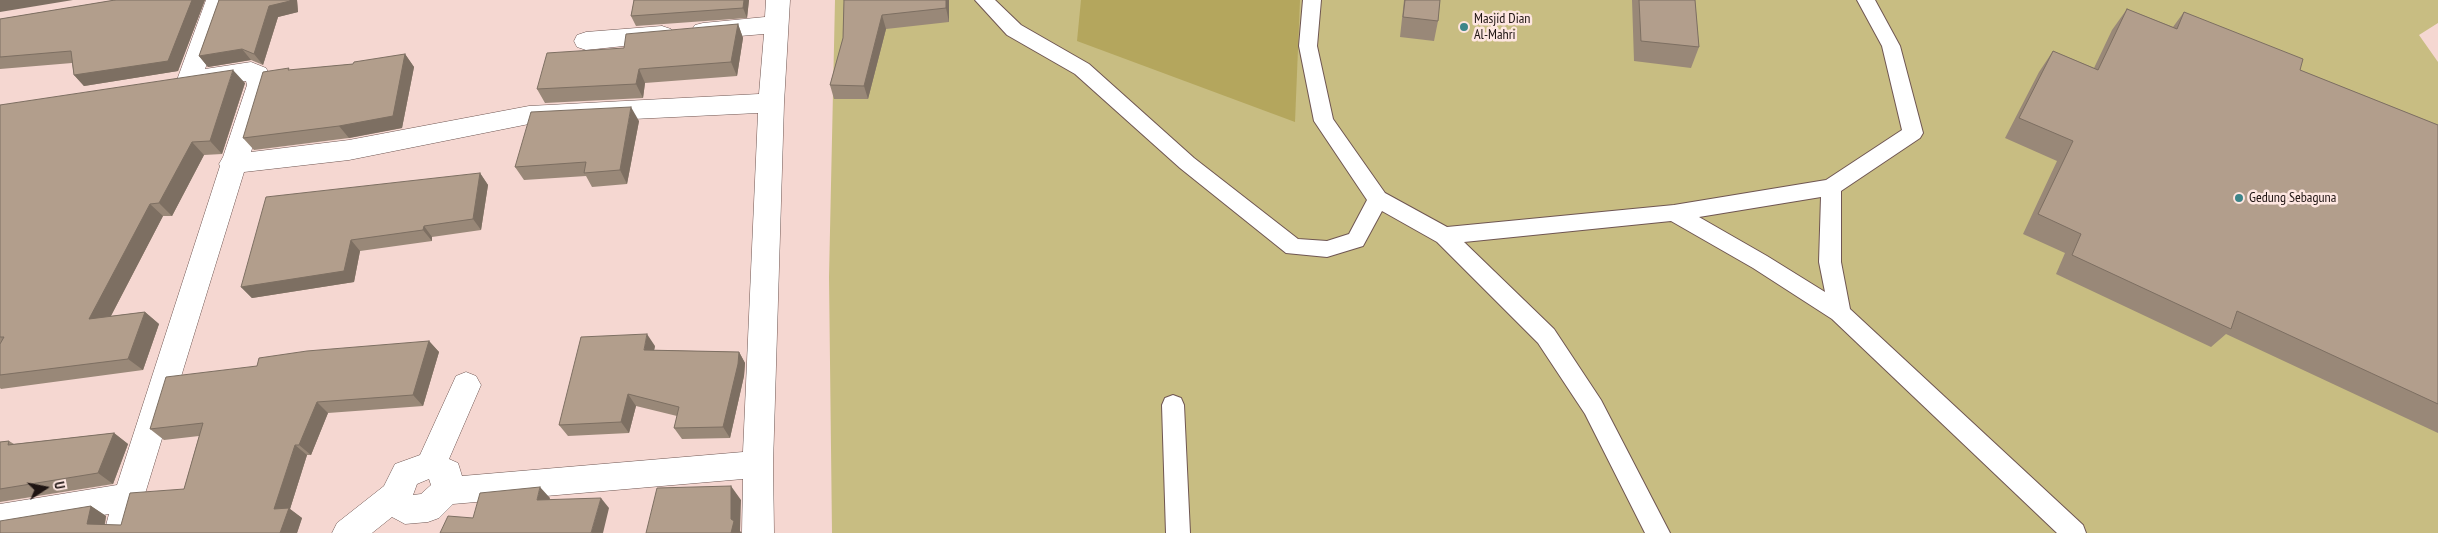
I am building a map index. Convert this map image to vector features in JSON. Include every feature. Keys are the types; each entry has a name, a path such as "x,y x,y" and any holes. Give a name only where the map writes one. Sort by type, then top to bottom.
{"street":[{"path":"120,533 129,497 232,164 259,85 257,74 251,71 179,82 218,0"},
{"path":"586,41 777,12 771,103 758,464 758,533"},
{"path":"232,164 349,150 529,116 658,107 771,103"},
{"path":"431,465 466,385"},
{"path":"395,496 405,510 428,508 446,491 758,464"},
{"path":"348,533 395,496 406,474 431,465 447,473 446,491"},
{"path":"0,518 129,497"}],"lane":[{"path":"984,0 1014,30 1082,69 1187,163 1293,247 1327,249 1356,240 1378,199"},
{"path":"1312,0 1308,46 1324,121 1378,199 1444,236 1546,336 1593,406 1658,533"},
{"path":"1444,236 1674,213 1831,187 1913,133 1891,46 1866,0"},
{"path":"1831,187 1830,262 1840,313"},
{"path":"1674,213 1760,262 1840,313 2074,533"},
{"path":"1173,404 1178,533"}],"shaded area":[{"path":"835,0 2438,0 2438,23 2419,35 2438,62 2438,533 832,533 829,277"},
{"path":"1081,0 1300,0 1295,122 1077,41"}],"building":[{"path":"115,0 192,0 168,61 74,75 71,51 0,57 0,19"},
{"path":"219,0 290,1 269,6 254,54 242,49 199,56"},
{"path":"634,0 744,0 743,8 631,16"},
{"path":"844,0 946,0 946,8 882,15 864,86 830,85 843,38"},
{"path":"1405,0 1440,0 1438,21 1403,17"},
{"path":"1639,0 1695,0 1699,47 1641,41"},
{"name":"Gedung Sebaguna","path":"2127,9 2177,29 2184,12 2303,59 2300,70 2438,125 2438,404 2237,311 2231,329 2072,255 2081,234 2038,214 2073,141 2019,118 2053,51 2098,70"},
{"path":"738,24 731,62 639,69 636,84 537,89 547,53 624,48 626,34"},
{"path":"405,54 393,116 339,126 243,138 263,72 289,68 288,70 353,64 354,62"},
{"path":"233,70 210,141 192,142 159,203 150,204 89,319 145,312 128,359 0,375 0,344 4,337 0,337 0,105"},
{"path":"631,107 620,170 584,173 586,162 515,167 531,112"},
{"path":"480,173 473,219 424,226 423,230 351,240 344,271 241,287 266,197"},
{"path":"647,334 644,350 739,352 738,364 723,427 674,428 679,407 628,394 621,422 559,425 581,337"},
{"path":"429,341 413,395 317,402 299,445 295,445 274,509 289,508 280,533 0,533 0,521 91,506 87,524 121,525 130,493 184,489 203,423 150,429 166,377 257,366 259,358 307,351"},
{"path":"114,433 98,473 0,489 0,442 9,441 8,445"},
{"path":"731,486 731,519 734,521 731,533 646,533 657,488"},
{"path":"540,487 537,500 601,498 591,533 440,533 448,516 473,518 480,493"}],"place":[{"name":"Masjid Dian Al-Mahri","path":"1464,27"},
{"name":"Gedung Sebaguna","path":"2239,198"}]}
